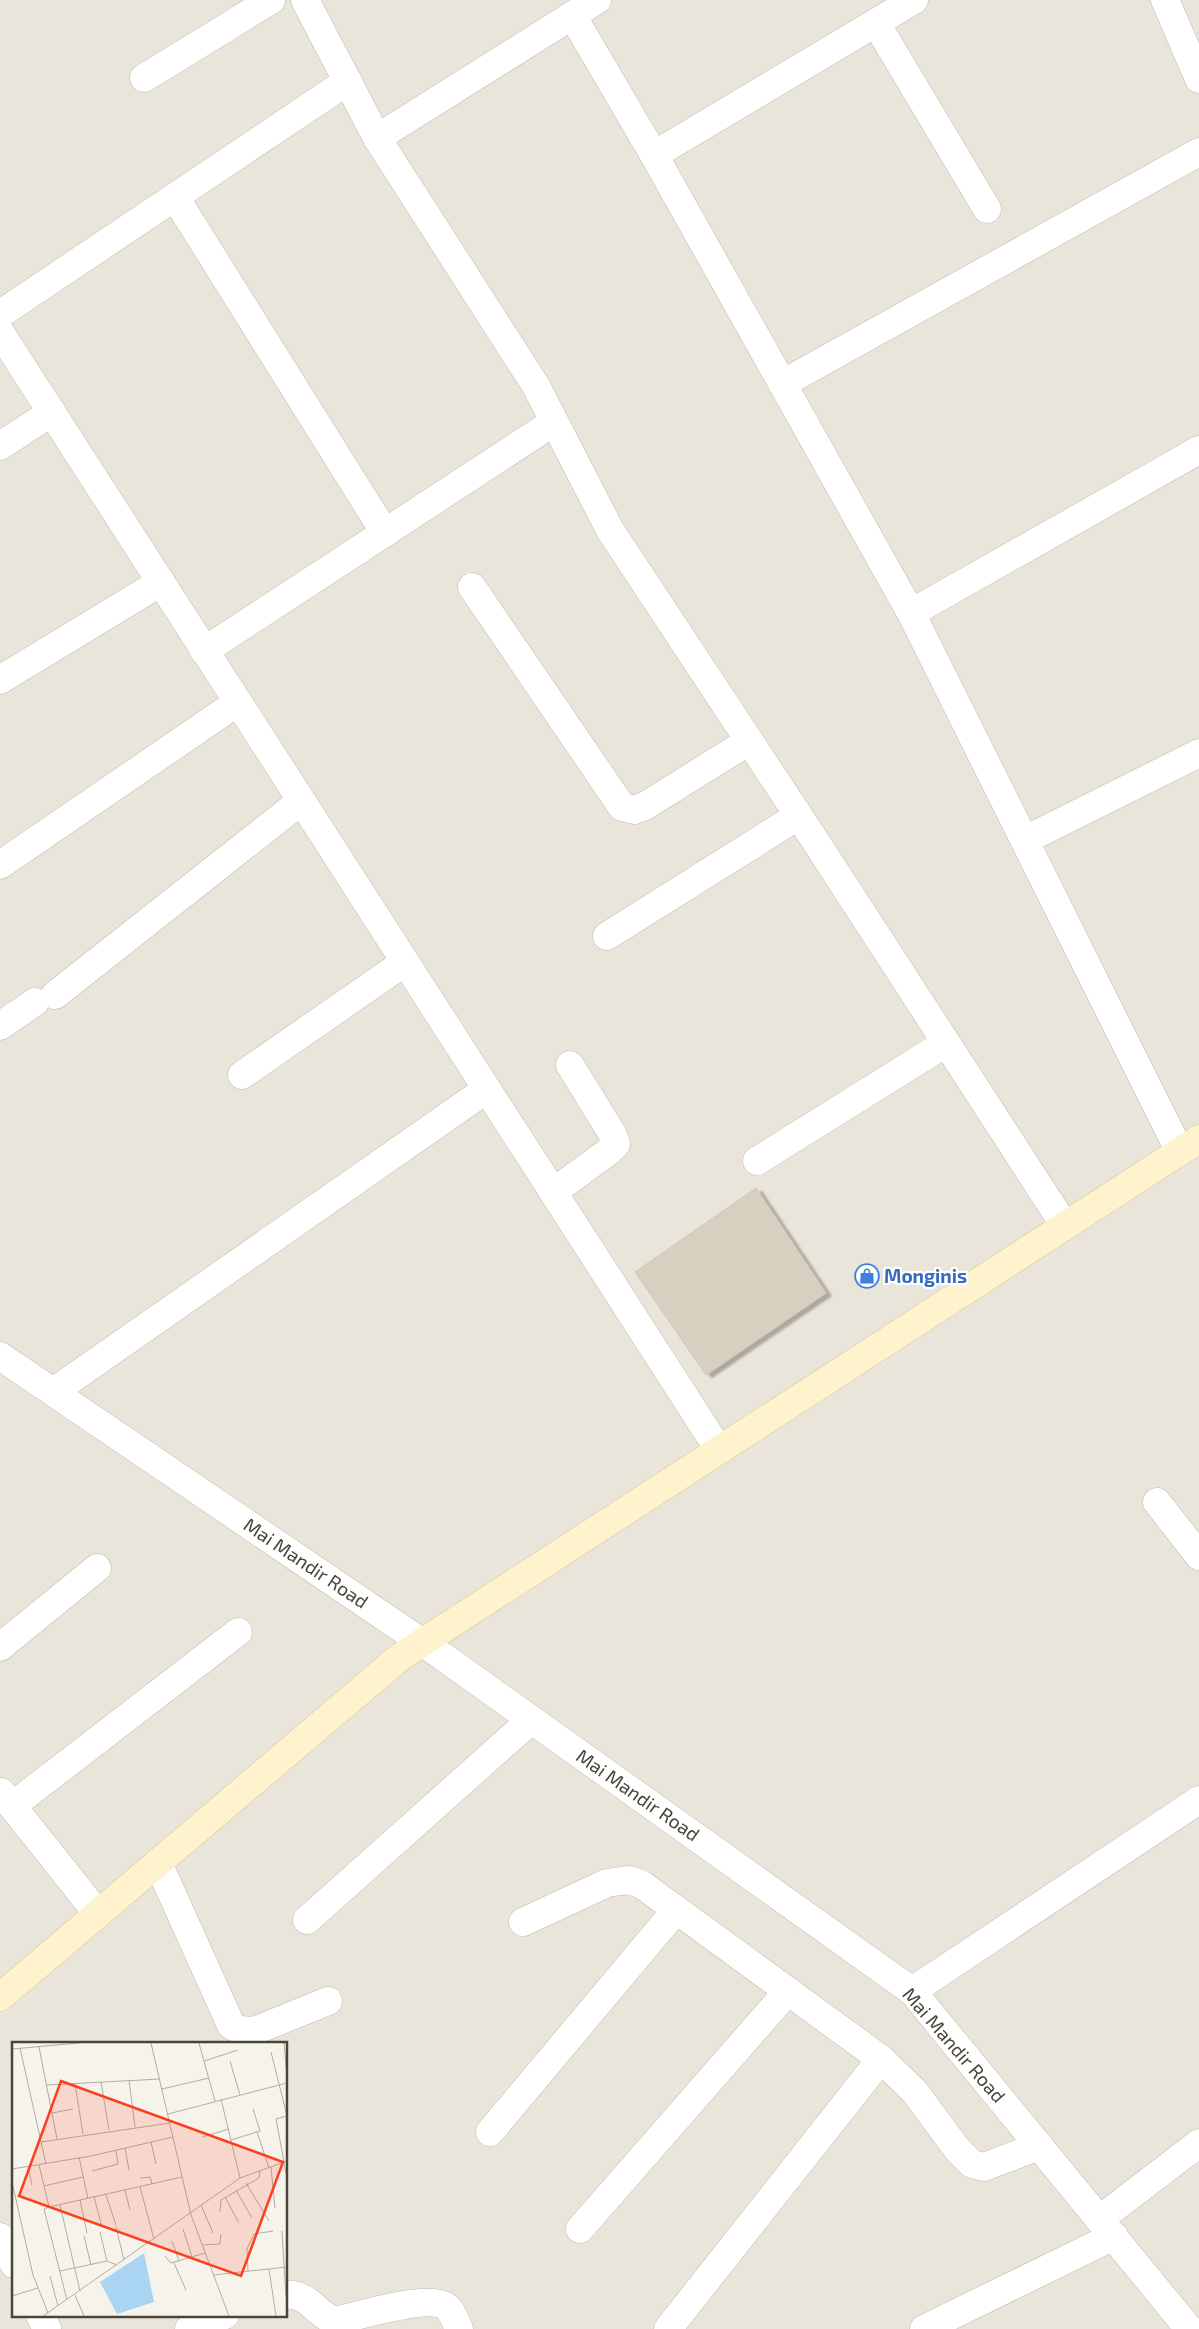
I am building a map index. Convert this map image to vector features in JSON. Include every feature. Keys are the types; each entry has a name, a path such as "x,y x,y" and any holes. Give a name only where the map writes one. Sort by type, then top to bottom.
{"main road":[{"path":"0,1997 400,1656 1189,1146"}],"street":[{"path":"144,78 271,0"},
{"path":"305,0 377,138 536,386 610,530 1065,1226"},
{"path":"377,138 597,0"},
{"path":"654,155 914,0"},
{"path":"1165,0 1199,79"},
{"path":"572,15 654,155 911,613 1024,840 1189,1146"},
{"path":"876,23 987,209"},
{"path":"0,314 348,81"},
{"path":"782,384 1199,152"},
{"path":"175,197 385,532"},
{"path":"0,332 719,1450"},
{"path":"0,446 52,412"},
{"path":"204,651 554,422"},
{"path":"911,613 1199,450"},
{"path":"0,680 161,582"},
{"path":"472,587 622,807 634,810 646,806 749,741"},
{"path":"0,865 238,702"},
{"path":"1024,840 1199,753"},
{"path":"0,1026 45,998 301,801"},
{"path":"607,936 798,816"},
{"path":"242,1075 405,962"},
{"path":"757,1161 946,1043"},
{"path":"553,1192 608,1152 616,1144 613,1135 570,1065"},
{"path":"53,1392 487,1089"},
{"name":"Mai Mandir Road","path":"0,1356 422,1642 912,1991 1190,2329"},
{"path":"1157,1502 1199,1556"},
{"path":"0,1647 97,1568"},
{"path":"98,1914 6,1799 238,1632"},
{"path":"307,1920 531,1720"},
{"path":"912,1991 1199,1800"},
{"path":"158,1863 231,2025 239,2030 254,2031 328,2001"},
{"path":"523,1922 607,1883 628,1880 641,1884 881,2059 915,2092 957,2149 972,2164 984,2168 1039,2146"},
{"path":"490,2132 676,1910"},
{"path":"580,2229 788,1991"},
{"path":"668,2329 881,2059"},
{"path":"924,2329 1107,2228 1199,2143"},
{"path":"0,2237 12,2260"},
{"path":"288,2294 302,2296 322,2316 334,2321 422,2301 438,2303 449,2308 459,2329"},
{"path":"40,2316 47,2329"},
{"path":"189,2329 222,2316"}],"shaded area":[{"path":"0,0 1199,0 1199,2329 0,2329"}],"building":[{"path":"756,1188 826,1293 706,1375 635,1272"}],"place":[{"name":"Monginis","path":"867,1276"}]}
